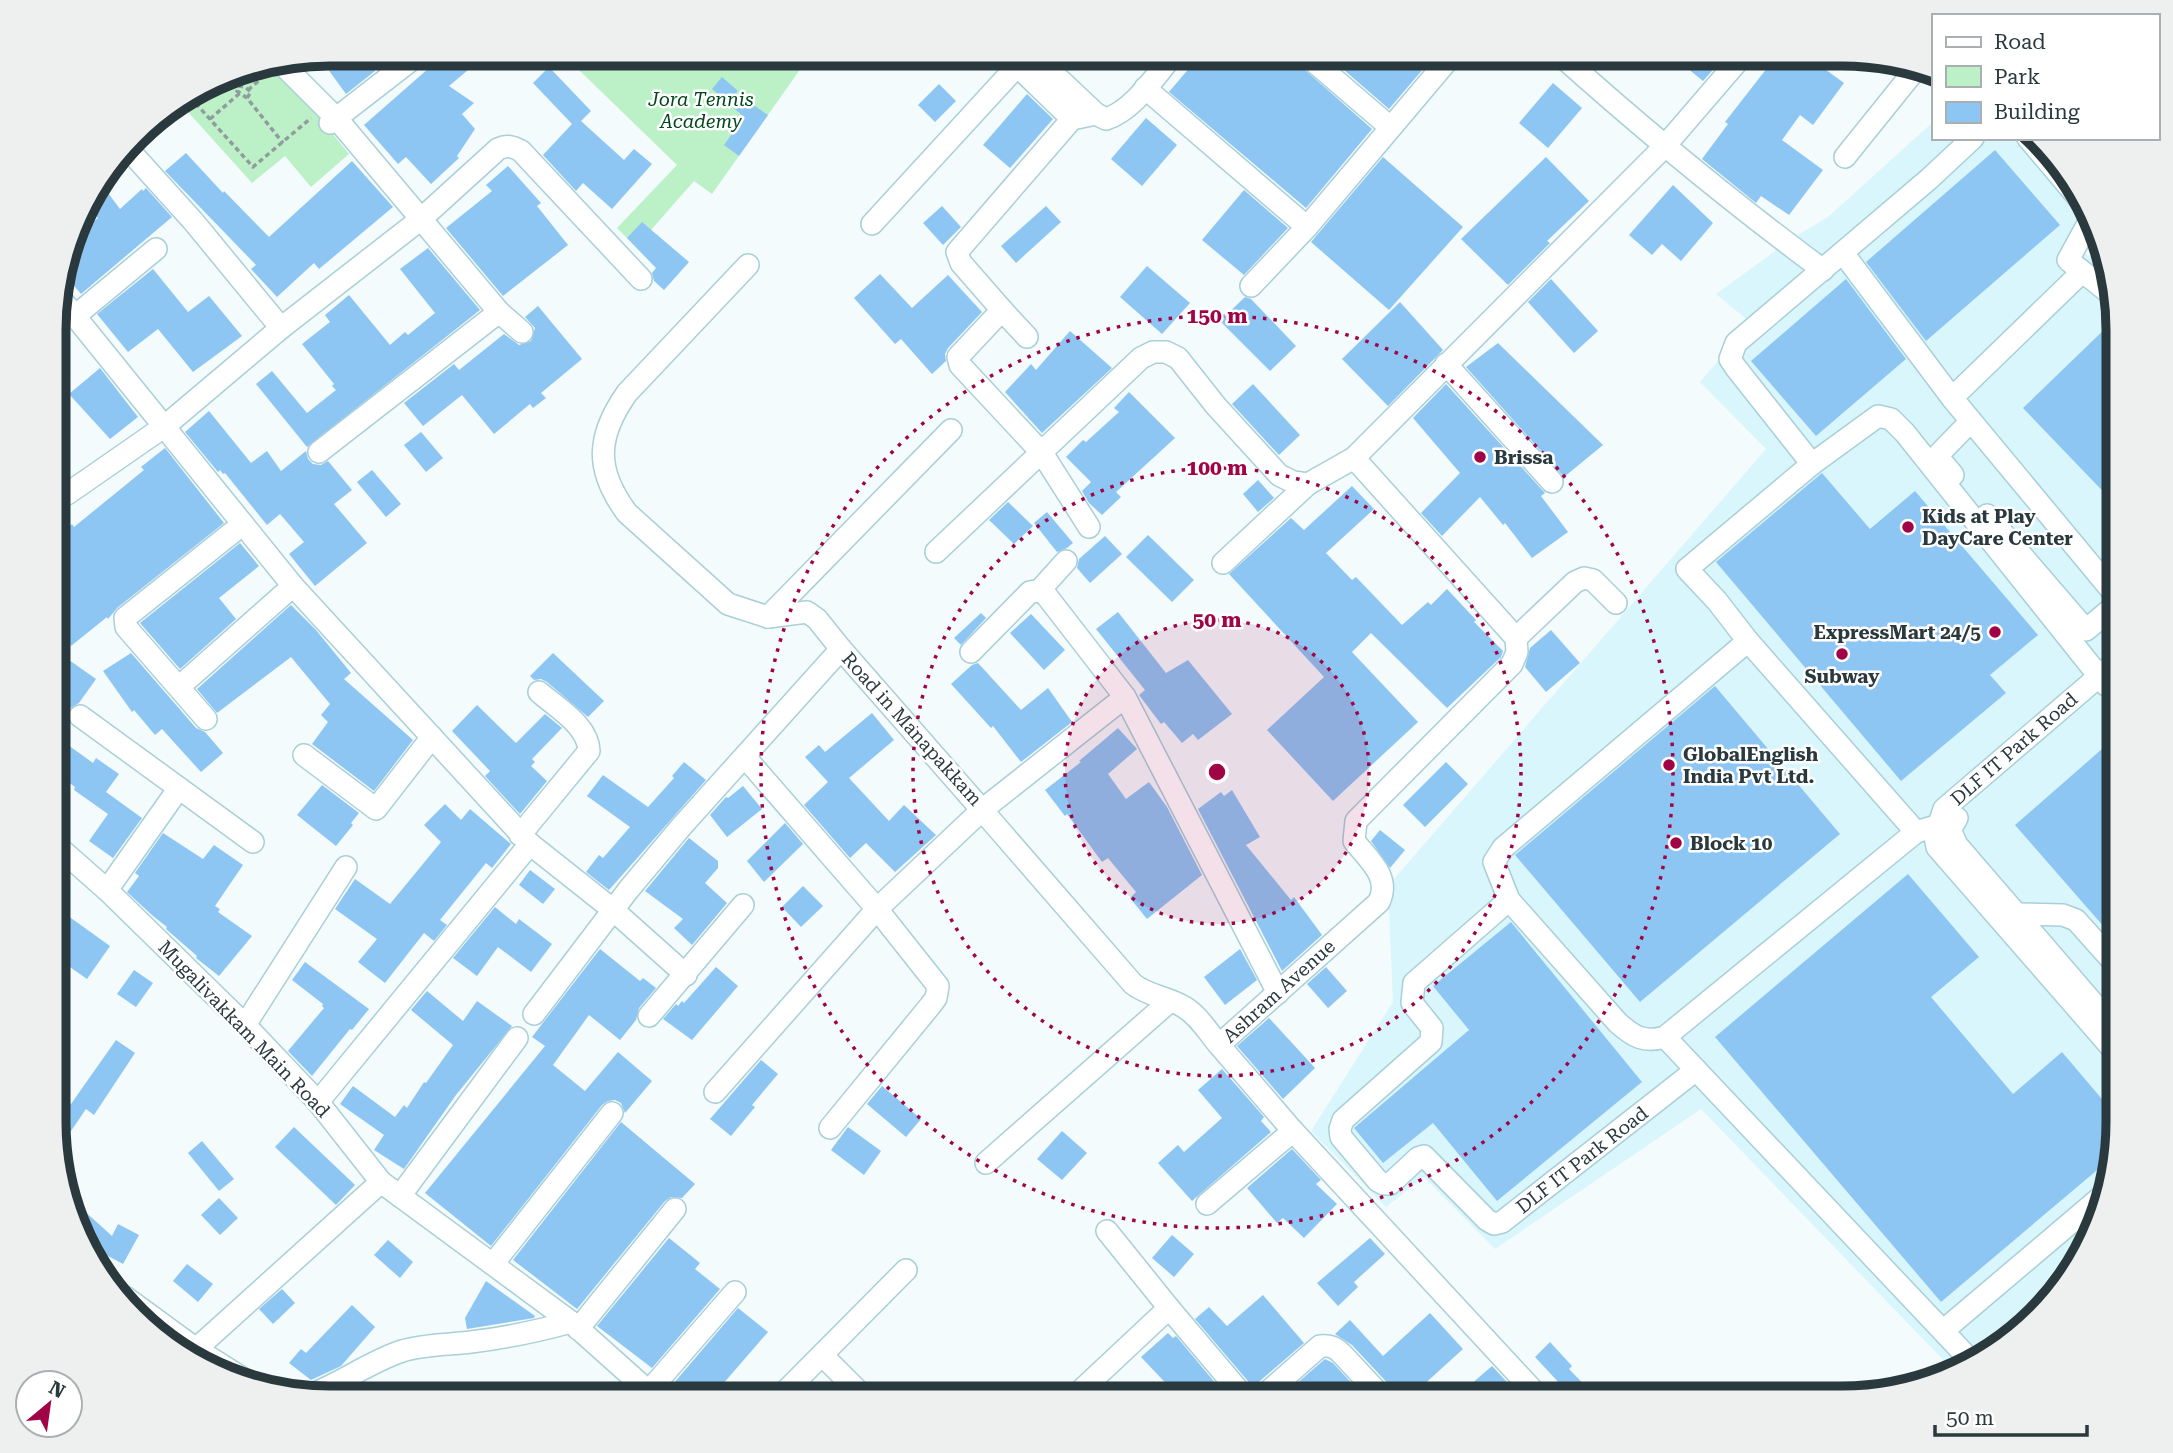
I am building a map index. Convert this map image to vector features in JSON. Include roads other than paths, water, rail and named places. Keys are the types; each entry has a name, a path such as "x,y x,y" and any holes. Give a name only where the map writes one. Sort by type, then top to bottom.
{"street":[{"path":"334,121 404,66"},
{"path":"872,223 1006,66"},
{"path":"1017,66 1072,119"},
{"path":"1045,66 1096,114 1106,119 1116,115 1164,66"},
{"path":"1320,66 1390,127"},
{"path":"1251,286 1307,227 1443,66"},
{"path":"1573,66 1664,147 1753,219 1823,270"},
{"path":"1223,563 1308,484 1354,458 1664,147 1734,66"},
{"path":"288,70 421,219 499,312 522,332"},
{"path":"1845,157 1908,75"},
{"path":"1145,88 1307,227"},
{"path":"1027,337 961,263 957,252 1072,119 1096,114"},
{"path":"1812,464 1730,359 1731,351 1971,140"},
{"path":"66,489 165,426 281,328 421,219 498,149 506,145 515,147 641,279"},
{"path":"133,155 193,221 281,328"},
{"path":"1952,398 2075,266 2087,231"},
{"path":"75,316 156,249"},
{"path":"1843,253 1952,398 2106,586"},
{"path":"748,265 627,393 611,415 603,452 606,474 614,496 627,513 728,604 768,617 807,612 817,619 841,649"},
{"path":"2075,266 2103,288"},
{"path":"68,307 293,586 525,839 612,909 686,975"},
{"path":"1002,310 963,350 958,357 960,365 1042,453 1089,527"},
{"path":"319,452 499,312"},
{"path":"936,552 1141,358 1153,352 1166,352 1178,358 1216,406 1279,475 1293,482 1308,484"},
{"path":"1446,364 1552,482"},
{"name":"DLF IT Park Road","path":"2106,677 1891,419 1878,416 1812,464 1687,569 1717,601 1748,641 1934,829 1957,845 2106,1017"},
{"path":"1971,421 1937,456 2085,630 2106,612"},
{"path":"768,617 951,430"},
{"path":"1354,458 1516,638 1576,582 1584,578 1593,580 1616,603"},
{"path":"206,719 126,627 125,618 243,524"},
{"path":"1039,591 1066,561"},
{"path":"179,688 293,586"},
{"path":"971,652 1030,592 1039,591 1046,595 1125,697 1278,993"},
{"name":"Ashram Avenue","path":"1516,638 1517,652 1512,664 1356,821 1354,841 1381,876 1384,885 1379,902 1219,1045 1293,1131 1529,1386"},
{"path":"1748,641 1503,848 1494,862 1509,900 1618,1023 1634,1037 1651,1041 1665,1037 1966,1355"},
{"name":"Road in Manapakkam","path":"534,1014 612,909 681,827 841,649 982,810 1125,697"},
{"name":"DLF IT Park Road","path":"1665,1037 1934,829 1944,810 2106,681"},
{"path":"318,1102 525,839 589,751 589,740 584,731 539,692"},
{"path":"80,716 253,842"},
{"path":"304,755 376,809 432,737"},
{"path":"745,757 877,909 938,986 936,998 830,1128"},
{"path":"107,890 179,788"},
{"path":"715,1092 877,909 982,810 1132,984 1142,991 1170,1000 1195,1015 1219,1045"},
{"name":"DLF IT Park Road","path":"1934,829 1937,847 2106,1041"},
{"name":"Mugalivakkam Main Road","path":"66,854 107,890 245,1025 318,1102 381,1182 574,1326 643,1386"},
{"path":"245,1025 346,867"},
{"name":"DLF IT Park Road","path":"1509,900 1414,983 1412,1003 1432,1028 1431,1042 1343,1120 1341,1138 1378,1181 1390,1184 1418,1158 1424,1156 1487,1220 1494,1224 1502,1222 1696,1070"},
{"path":"649,1016 743,905"},
{"path":"2017,915 2063,915 2076,919 2106,953"},
{"path":"986,1163 1170,1000"},
{"path":"400,1196 517,1038"},
{"path":"493,1264 612,1112"},
{"path":"1207,1204 1293,1131"},
{"path":"196,1350 381,1182"},
{"path":"1944,1329 2093,1203"},
{"path":"328,1386 379,1360 426,1345 468,1343 574,1326 675,1209"},
{"path":"1107,1231 1235,1386"},
{"path":"791,1386 906,1270"},
{"path":"660,1386 735,1292"},
{"path":"1086,1386 1170,1308"},
{"path":"1275,1386 1320,1346 1327,1345 1335,1347 1372,1386"},
{"path":"822,1355 853,1386"}],"place":[{"name":"Brissa","path":"1480,457"},
{"name":"Kids at Play DayCare Center","path":"1908,527"},
{"name":"ExpressMart 24/5","path":"1995,632"},
{"name":"Subway","path":"1842,654"},
{"name":"GlobalEnglish India Pvt Ltd.","path":"1669,765"},
{"name":"Block 10","path":"1676,843"}],"park label":[{"name":"Jora Tennis Academy","path":"701,110"}]}
